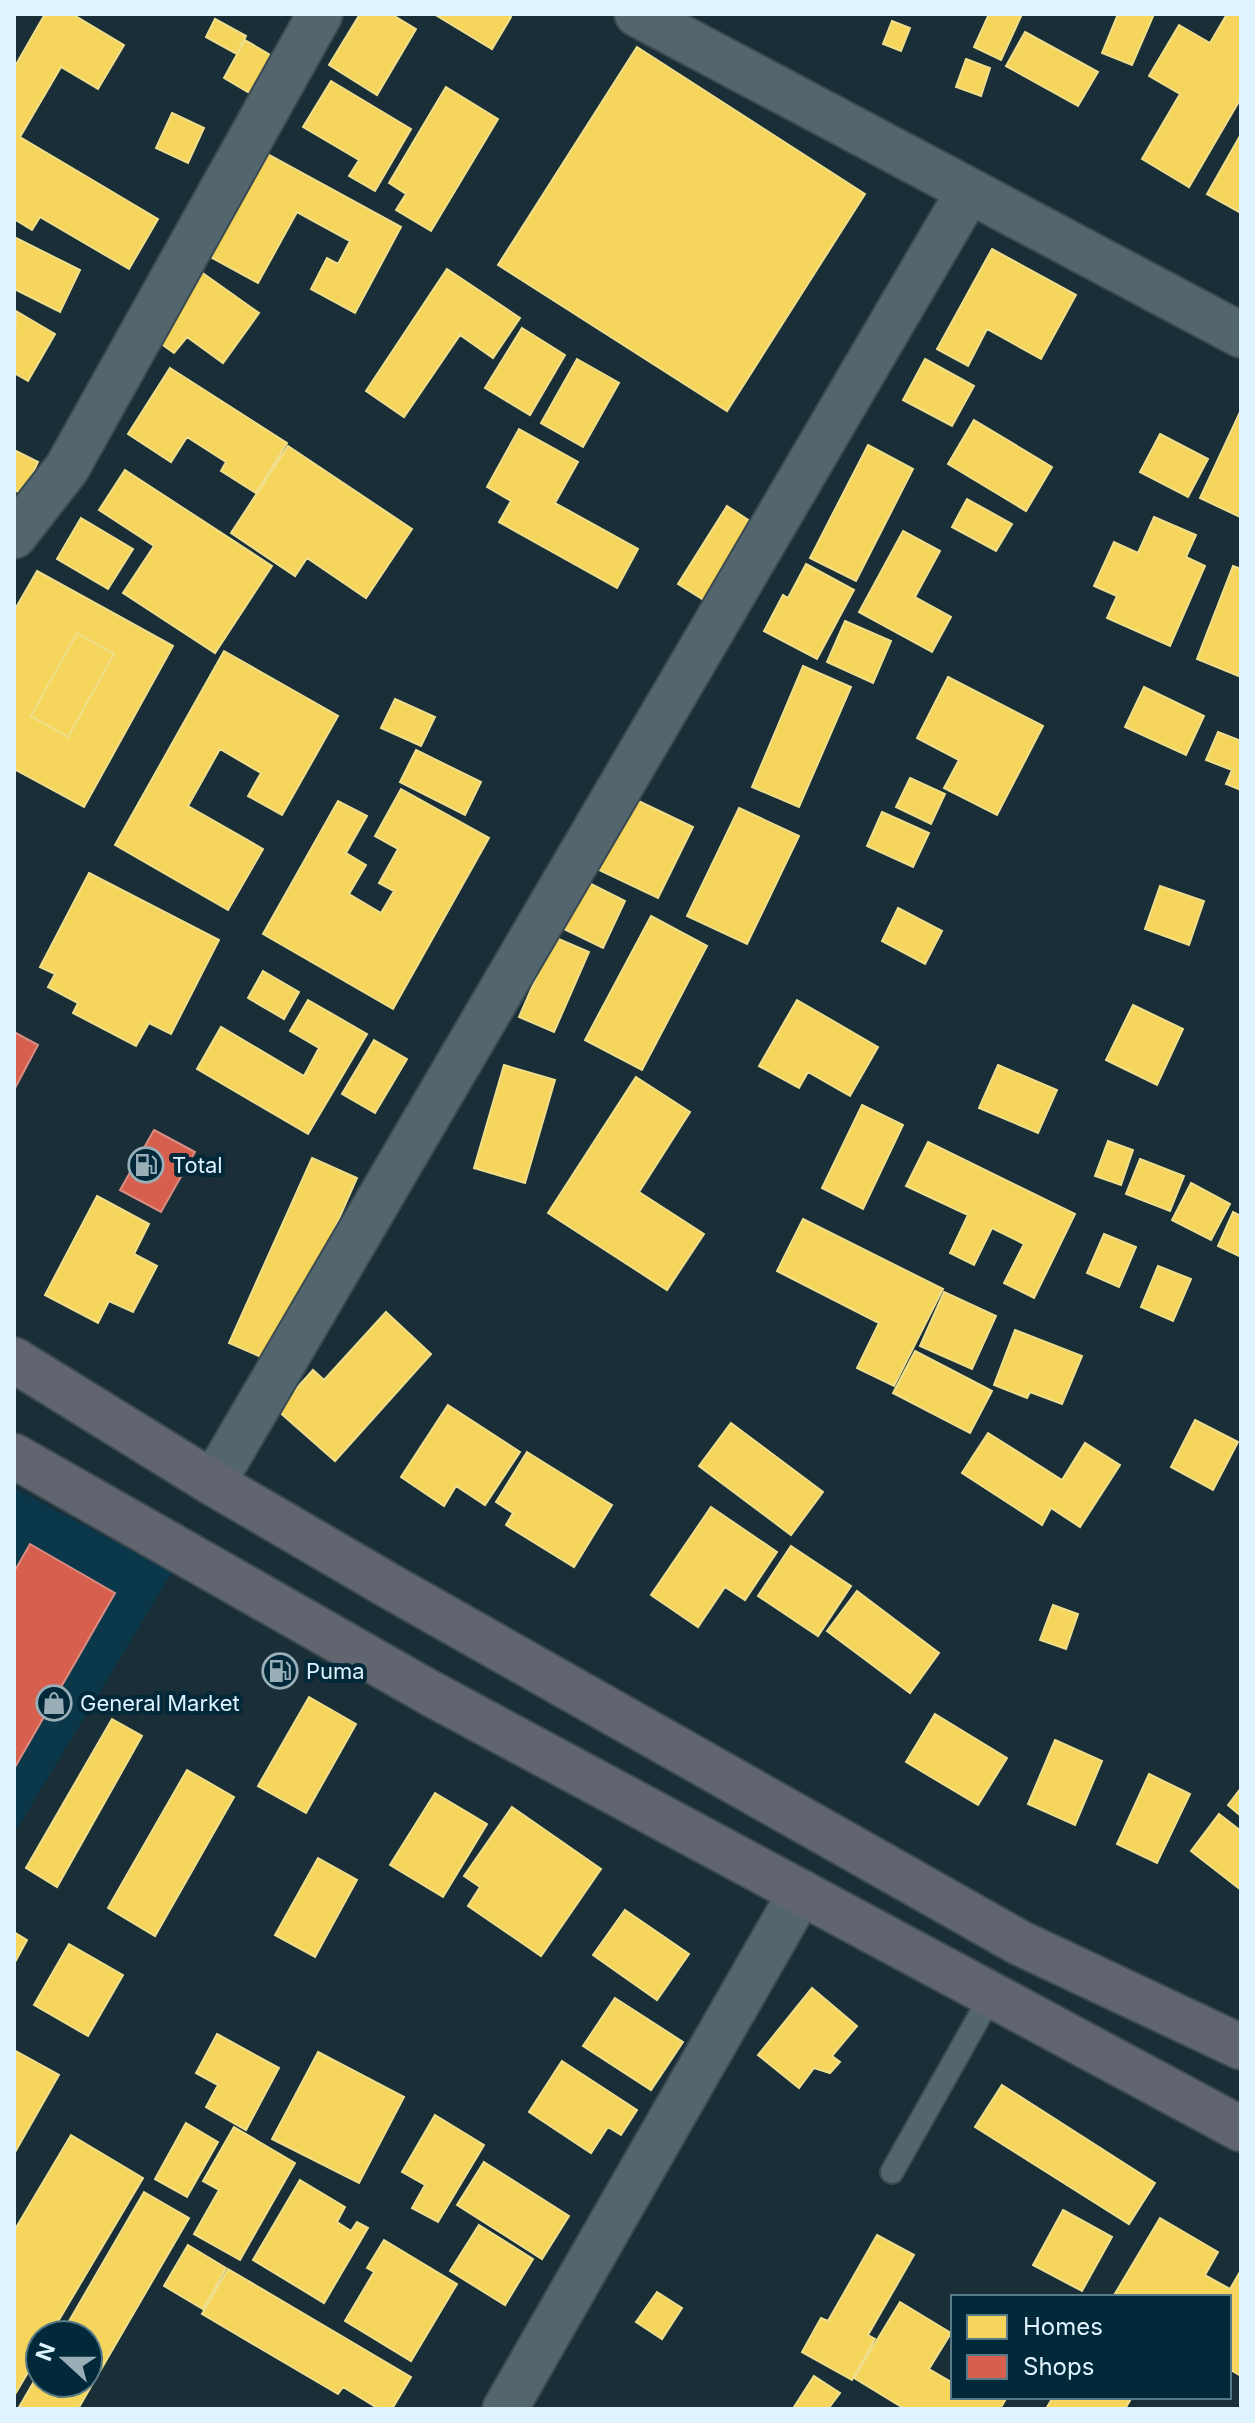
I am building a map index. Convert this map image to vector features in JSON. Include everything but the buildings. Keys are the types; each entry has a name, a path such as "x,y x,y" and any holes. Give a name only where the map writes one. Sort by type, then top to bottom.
{"highway":[{"path":"14,1360 213,1483 1020,1943 1241,2047"},
{"path":"14,1456 430,1693 1241,2129"}],"street":[{"path":"14,536 67,468 320,14"},
{"path":"637,14 1241,335"},
{"path":"213,1483 969,191"},
{"path":"505,2409 801,1892"}],"lane":[{"path":"892,2172 992,1994"}],"shaded area":[{"name":"General Market","path":"14,1488 172,1572 14,1834"}],"place":[{"name":"Total","path":"146,1165"},
{"name":"Puma","path":"280,1671"},
{"name":"General Market","path":"54,1703"}]}
